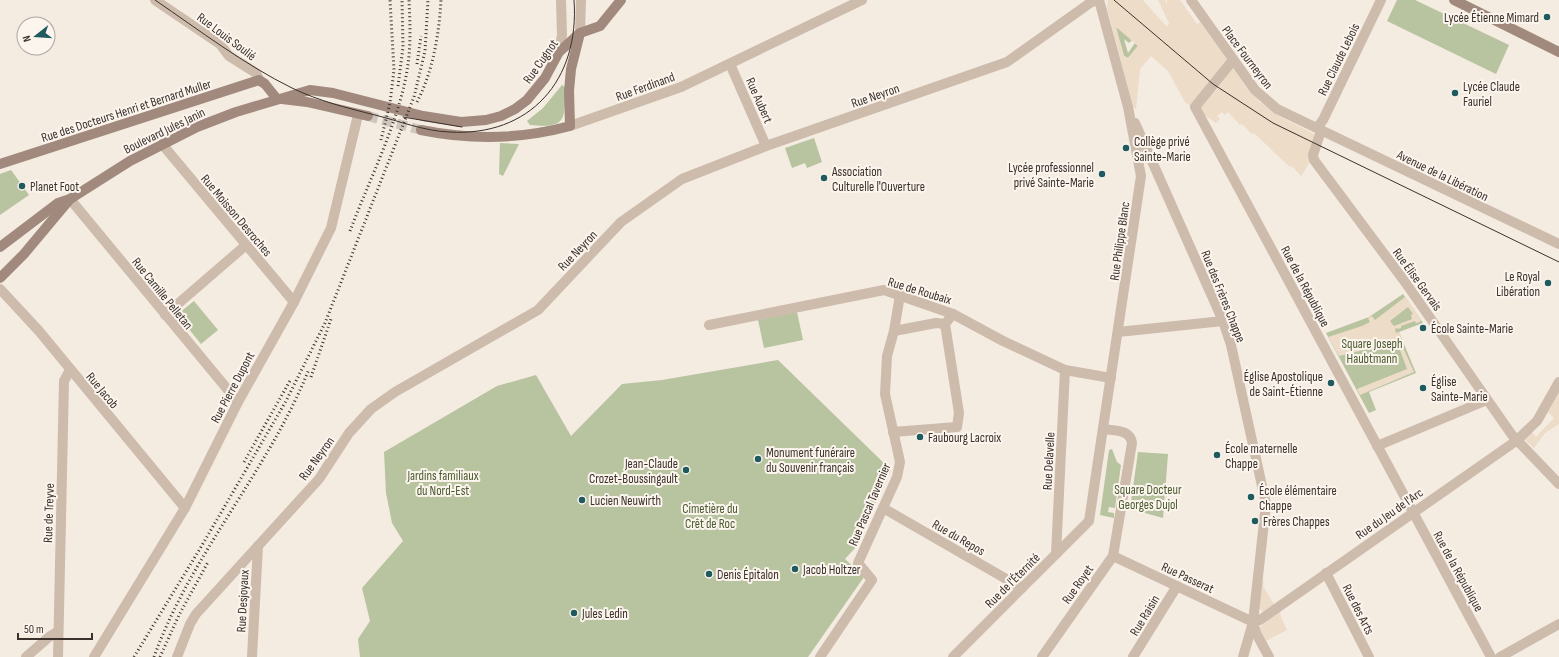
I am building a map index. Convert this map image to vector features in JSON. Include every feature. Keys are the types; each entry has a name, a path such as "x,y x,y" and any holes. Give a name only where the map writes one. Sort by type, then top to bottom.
{"main road":[{"name":"Rue Cugnot","path":"371,103 423,116 461,122 486,120 501,116 514,109 536,90 556,61 559,52 580,33 600,26 621,0"},
{"path":"1454,0 1559,52"},
{"path":"570,126 569,91 571,69 580,33"},
{"name":"Rue Louis Soulié","path":"260,80 277,99"},
{"name":"Rue des Docteurs Henri et Bernard Muller","path":"0,164 260,80"},
{"name":"Boulevard Jules Janin","path":"0,247 58,203 70,199 124,165 162,144 236,112 300,92 318,90 371,103"},
{"name":"Boulevard Jules Janin","path":"277,99 308,102 363,116"},
{"name":"Rue Ferdinand","path":"421,130 452,136 469,137 549,132 570,126"},
{"name":"Boulevard Jules Janin","path":"0,278 24,254 70,199"}],"street":[{"name":"Rue Louis Soulié","path":"155,0 220,44 229,56 256,73 260,80"},
{"path":"559,52 562,35 561,0"},
{"path":"580,33 581,0"},
{"name":"Rue Ferdinand","path":"570,126 681,87 862,0"},
{"path":"1098,0 1128,107"},
{"name":"Rue Neyron","path":"177,657 190,624 196,614 319,479 349,433 371,409 395,392 538,310 621,222 682,179 766,146 1007,62 1090,2 1098,0"},
{"name":"Place Fourneyron","path":"1191,0 1255,90 1268,103 1277,109 1319,130"},
{"name":"Rue Claude Lebois","path":"1319,130 1381,0"},
{"name":"Rue de la République","path":"1233,60 1195,107 1412,513 1491,657"},
{"name":"Rue Aubert","path":"730,64 766,146"},
{"name":"Rue des Frères Chappe","path":"1128,107 1223,321 1231,345 1266,504 1253,622"},
{"name":"Rue Philippe Blanc","path":"1089,521 1141,176 1128,107"},
{"name":"Rue Pierre Dupont","path":"94,657 185,508 238,402 294,302 331,228 363,116"},
{"name":"Avenue de la Libération","path":"1319,130 1559,244"},
{"name":"Rue Élise Gervais","path":"1319,130 1313,155 1314,160 1405,282 1516,441 1559,484"},
{"name":"Rue Moisson Desroches","path":"162,144 294,302"},
{"name":"Rue Camille Pelletan","path":"70,199 238,402"},
{"path":"165,315 246,246"},
{"name":"Rue Jacob","path":"0,289 39,331 185,508"},
{"name":"Rue de Roubaix","path":"709,325 884,290 954,314 1003,341 1065,370 1111,378"},
{"name":"Rue Pascal Tavernier","path":"820,657 872,580 858,563 897,476 900,462 885,394 887,356 894,331 900,295"},
{"path":"945,324 954,314"},
{"path":"1118,332 1223,321"},
{"path":"894,331 936,323 945,324"},
{"path":"893,432 956,427 959,412 945,324"},
{"name":"Rue de Treyve","path":"58,657 57,632 64,381 70,370"},
{"name":"Rue Delavelle","path":"1056,554 1065,370"},
{"name":"Rue du Jeu de l'Arc","path":"1253,622 1260,620 1516,441 1536,421 1559,382"},
{"path":"1377,446 1487,400"},
{"name":"Rue Royet","path":"1042,657 1113,556 1132,443 1130,436 1125,432 1103,429"},
{"name":"Rue du Repos","path":"883,508 1022,588"},
{"name":"Rue de l'Éternité","path":"953,657 1089,521"},
{"name":"Rue Desjoyaux","path":"252,657 258,546"},
{"name":"Rue Passerat","path":"1113,556 1253,622"},
{"name":"Rue des Arts","path":"1326,573 1369,657"},
{"name":"Rue Raisin","path":"1133,657 1177,586"},
{"path":"1243,657 1253,622"},
{"path":"1253,622 1256,633 1269,657"},
{"path":"1500,657 1559,624"},
{"path":"26,657 57,632"}],"green space":[{"path":"1397,0 1415,0 1509,45 1496,74 1387,21"},
{"path":"1117,27 1132,40 1129,43 1124,39 1128,53 1135,43 1138,46 1128,58 1124,56 1116,29"},
{"path":"562,85 565,87 565,107 561,120 551,125 530,125 527,121 543,108"},
{"path":"814,138 822,162 807,168 805,163 792,168 785,148"},
{"path":"500,143 519,144 503,176 499,174"},
{"path":"11,170 29,195 0,215 0,174"},
{"name":"Square Joseph Haubtmann","path":"1403,294 1423,323 1399,332 1416,373 1369,392 1376,410 1369,413 1326,333 1369,317"},
{"path":"194,301 218,330 201,344 179,317 179,313"},
{"path":"797,312 803,340 764,348 758,320"},
{"name":"Cimetière du Crêt de Roc","path":"778,360 891,470 855,548 845,559 864,577 808,657 360,657 358,639 370,621 362,588 403,541 392,523 386,493 384,452 497,386 536,375 571,436 622,384 662,380"},
{"path":"1112,449 1117,462 1121,465 1115,508 1109,507 1108,512 1114,513 1114,518 1100,515 1109,450"},
{"name":"Square Docteur Georges Dujol","path":"1138,452 1168,454 1163,518 1130,509"}],"shaded area":[{"path":"1108,0 1143,0 1167,27 1169,23 1158,0 1165,0 1167,5 1167,0 1180,0 1197,24 1200,22 1250,92 1260,102 1279,116 1314,134 1316,138 1311,160 1302,175 1301,176 1292,166 1290,167 1254,133 1252,134 1242,124 1240,125 1228,112 1225,115 1222,112 1217,116 1220,119 1216,123 1185,102 1168,71 1151,56 1140,69 1136,109 1133,107 1107,8","holes":["1116,27 1138,46 1128,58 1124,56"]},
{"path":"1405,297 1421,319 1420,322 1416,323 1415,321 1401,326 1401,328 1395,329 1396,333 1399,332 1402,340 1400,341 1414,372 1360,395 1357,389 1407,369 1397,342 1339,356 1328,337 1362,326 1370,322 1368,318 1372,316 1375,320","holes":["1408,307 1413,314 1411,315 1412,319 1394,326 1390,321"]},
{"path":"1559,391 1559,424 1545,433 1534,448 1524,439 1532,432 1536,437 1554,418 1548,412"},
{"path":"1262,581 1264,581 1263,586 1275,606 1264,612 1258,608"},
{"path":"1280,611 1287,630 1264,642 1259,630 1260,627"}],"tunnel":[{"path":"368,116 421,130"}],"tram line":[{"path":"155,0 257,69 302,93 333,104 430,130 449,132 478,131 504,125 526,114 544,98 558,78 568,55 574,29 574,0"},
{"path":"1114,0 1213,84 1273,123 1559,262"},
{"path":"403,117 462,127"}],"railway":[{"path":"381,140 390,103 394,70 390,0"},
{"path":"398,86 403,47 402,0"},
{"path":"350,231 384,149 399,106 410,48 409,0"},
{"path":"134,657 201,547 286,401 325,323 414,97 425,51 428,0"},
{"path":"417,102 423,90 431,65 439,26 441,0"},
{"path":"417,64 421,36"},
{"path":"311,377 331,319"},
{"path":"154,657 170,619 188,583 273,442 309,369"},
{"path":"244,462 291,379"},
{"path":"160,657 179,615 208,562"}],"place":[{"name":"Lycée Étienne Mimard","path":"1547,17"},
{"name":"Lycée Claude Fauriel","path":"1455,93"},
{"name":"Collège privé Sainte-Marie","path":"1126,148"},
{"name":"Lycée professionnel privé Sainte-Marie","path":"1102,174"},
{"name":"Association Culturelle l'Ouverture","path":"824,178"},
{"name":"Planet Foot","path":"22,186"},
{"name":"Le Royal Libération","path":"1548,283"},
{"name":"École Sainte-Marie","path":"1423,328"},
{"name":"Église Apostolique de Saint-Étienne","path":"1331,383"},
{"name":"Église Sainte-Marie","path":"1423,388"},
{"name":"Faubourg Lacroix","path":"920,437"},
{"name":"École maternelle Chappe","path":"1217,455"},
{"name":"Monument funéraire du Souvenir français","path":"758,459"},
{"name":"Jean-Claude Crozet-Boussingault","path":"686,470"},
{"name":"École élémentaire Chappe","path":"1251,497"},
{"name":"Lucien Neuwirth","path":"582,500"},
{"name":"Frères Chappes","path":"1255,521"},
{"name":"Jacob Holtzer","path":"795,569"},
{"name":"Denis Épitalon","path":"709,574"},
{"name":"Jules Ledin","path":"574,613"}],"park label":[{"name":"Jardins familiaux du Nord-Est","path":"443,482"}]}
